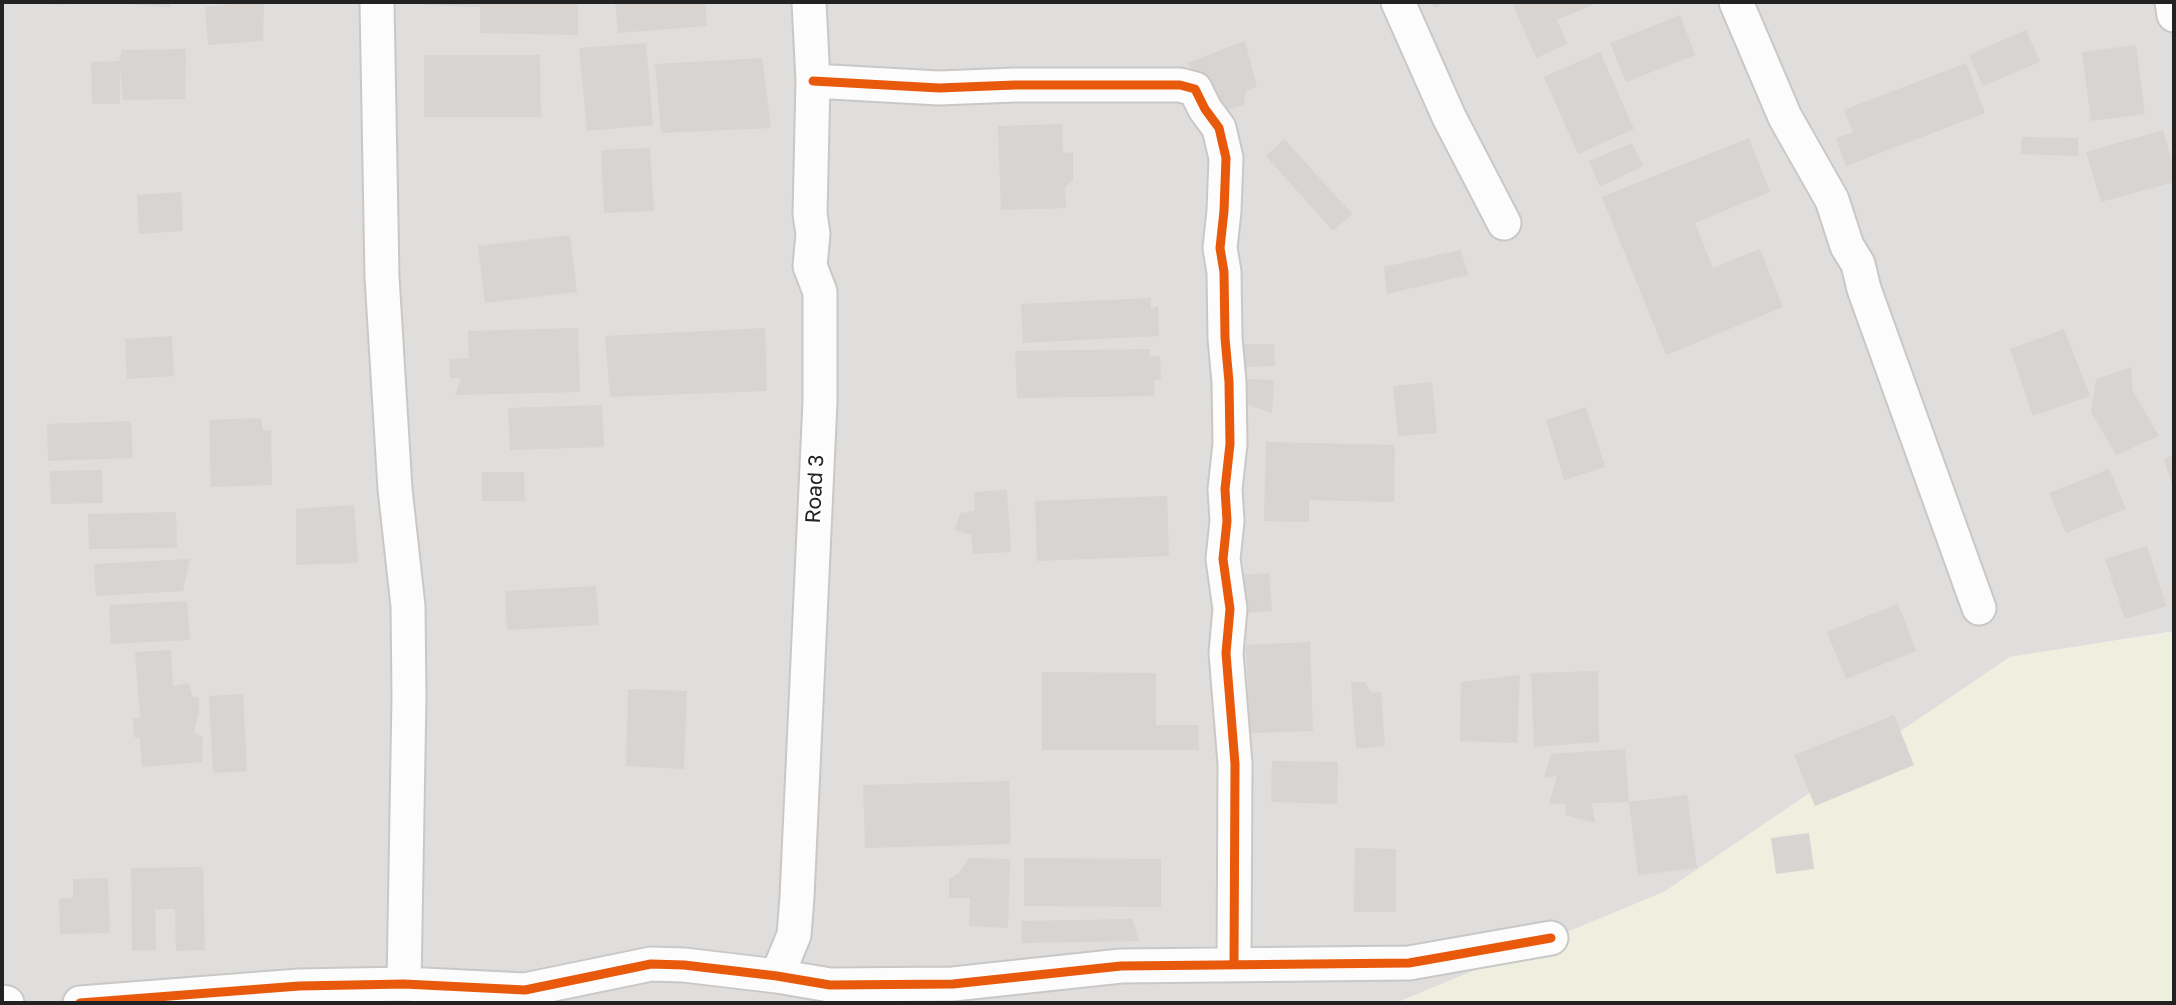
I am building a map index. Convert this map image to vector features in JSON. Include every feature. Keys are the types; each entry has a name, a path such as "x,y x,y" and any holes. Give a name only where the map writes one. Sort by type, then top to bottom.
{"street":[{"path":"377,2 382,277 395,489 408,606 404,984"},
{"name":"Road 3","path":"776,976 794,934 797,897 820,402 820,292 810,266 813,234 810,214 813,81 809,2"},
{"path":"1398,2 1449,117 1503,223"},
{"path":"1736,2 1785,117 1832,201 1847,246 1858,264 1864,289 1979,608"},
{"path":"2172,2 2174,15"},
{"path":"813,81 939,88 1180,85 1195,89 1219,128 1226,158 1220,248 1224,272 1230,444 1225,489 1227,521 1223,559 1230,609 1226,653 1235,764 1234,965"},
{"path":"80,1003 299,986 404,984 525,990 651,964 684,965 830,985 953,984 1121,966 1409,962 1551,937"},
{"path":"2,1002 7,1003"}],"shaded area":[{"path":"2,2 2174,2 2174,631 2010,657 1664,892 1396,1003 2,1003"}],"green space":[{"path":"2174,632 2174,1003 1396,1003 1664,892 2010,657"}],"building":[{"path":"51,2 74,2 74,4 51,5"},
{"path":"170,2 170,7 124,4"},
{"path":"264,2 263,41 208,45 205,7"},
{"path":"423,2 578,2 578,35 480,33 480,7 423,5"},
{"path":"615,2 705,2 707,26 618,33"},
{"path":"1432,2 1448,2 1434,8"},
{"path":"1512,2 1600,2 1557,20 1567,44 1536,58"},
{"path":"1680,15 1695,55 1626,82 1610,43"},
{"path":"2026,30 2040,62 1983,86 1969,55"},
{"path":"1245,41 1257,87 1246,90 1244,105 1222,111 1187,63"},
{"path":"646,43 653,125 587,131 579,48"},
{"path":"2136,45 2145,114 2091,121 2082,52"},
{"path":"186,49 185,99 123,100 120,65 120,104 92,104 91,62 119,61 122,50"},
{"path":"1600,52 1634,129 1578,154 1544,77"},
{"path":"424,55 540,55 541,117 424,117"},
{"path":"762,58 771,128 661,133 655,64"},
{"path":"1966,63 1985,113 1846,166 1836,138 1853,132 1844,110"},
{"path":"1062,124 1063,153 1073,152 1073,180 1065,187 1066,208 1001,210 998,126"},
{"path":"2163,130 2174,168 2174,182 2101,202 2086,152"},
{"path":"2022,137 2078,138 2078,156 2021,154"},
{"path":"1749,138 1770,192 1695,223 1713,268 1760,249 1783,307 1666,355 1602,197"},
{"path":"1284,139 1352,214 1333,231 1266,156"},
{"path":"1632,143 1643,166 1600,187 1589,161"},
{"path":"650,148 654,211 604,213 601,150"},
{"path":"181,192 183,231 139,234 137,195"},
{"path":"570,235 577,292 485,303 478,246"},
{"path":"1461,250 1468,275 1387,294 1384,267"},
{"path":"1151,298 1151,309 1158,306 1159,336 1023,343 1021,304"},
{"path":"578,328 580,392 455,395 461,378 450,378 449,359 469,358 468,331"},
{"path":"765,328 767,391 610,397 605,336"},
{"path":"2064,329 2090,396 2033,416 2010,349"},
{"path":"172,336 174,376 127,379 125,339"},
{"path":"1241,344 1274,344 1275,366 1241,367"},
{"path":"1150,349 1150,357 1160,356 1161,380 1154,380 1155,396 1017,398 1015,351"},
{"path":"2131,367 2133,392 2159,436 2116,455 2091,412 2096,379"},
{"path":"1244,379 1274,380 1272,413 1243,403"},
{"path":"1432,382 1437,433 1398,436 1393,386"},
{"path":"602,405 604,447 510,450 508,408"},
{"path":"1586,407 1605,467 1564,480 1546,420"},
{"path":"261,418 263,430 271,430 272,485 211,487 209,420"},
{"path":"131,421 133,458 48,461 47,424"},
{"path":"1266,442 1395,445 1394,502 1309,500 1309,522 1264,521"},
{"path":"2174,455 2174,491 2164,459"},
{"path":"2109,469 2126,509 2066,533 2049,493"},
{"path":"102,470 103,503 51,504 50,471"},
{"path":"482,472 524,472 525,501 482,501"},
{"path":"1007,490 1011,552 973,554 971,535 955,530 960,513 975,511 974,492"},
{"path":"1167,496 1169,556 1037,561 1035,501"},
{"path":"354,505 358,563 296,565 296,509"},
{"path":"176,512 177,548 89,549 88,514"},
{"path":"2147,546 2166,606 2125,619 2105,559"},
{"path":"190,559 183,591 96,596 94,564"},
{"path":"1269,573 1272,611 1242,613 1239,575"},
{"path":"596,586 599,625 507,630 505,591"},
{"path":"187,601 190,640 111,644 109,605"},
{"path":"1898,604 1916,651 1846,679 1827,632"},
{"path":"1310,642 1313,731 1250,733 1246,645"},
{"path":"171,650 173,686 189,683 192,696 199,698 194,733 203,737 202,762 142,767 140,738 134,737 133,719 140,717 135,652"},
{"path":"1598,671 1599,742 1534,747 1531,673"},
{"path":"1042,672 1156,673 1156,725 1198,725 1199,750 1042,750"},
{"path":"1520,675 1517,743 1460,741 1461,682"},
{"path":"1351,682 1365,682 1371,693 1381,692 1385,746 1356,749"},
{"path":"628,689 687,691 684,769 626,766"},
{"path":"243,694 247,771 213,773 209,696"},
{"path":"1894,715 1914,765 1815,806 1794,755"},
{"path":"1625,749 1629,802 1592,803 1595,823 1566,815 1565,804 1549,804 1557,776 1544,778 1551,754"},
{"path":"1272,761 1338,762 1337,804 1271,802"},
{"path":"1009,781 1011,844 865,848 863,785"},
{"path":"1687,795 1697,868 1638,875 1629,802"},
{"path":"1809,833 1814,869 1776,874 1771,838"},
{"path":"1355,848 1396,849 1396,912 1354,912"},
{"path":"969,858 1010,859 1008,928 969,926 970,898 949,898 949,879 959,873"},
{"path":"1024,858 1161,859 1161,907 1024,906"},
{"path":"203,867 205,950 176,951 175,909 155,909 156,950 132,951 131,868"},
{"path":"108,878 110,933 60,934 59,899 73,898 73,879"},
{"path":"1132,919 1139,941 1022,943 1021,921"}],"cycle path":[{"path":"813,81 939,88 1180,85 1195,89 1219,128 1226,158 1220,248 1224,272 1230,444 1225,489 1227,521 1223,559 1230,609 1226,653 1235,764 1234,965"},
{"path":"80,1003 299,986 404,984 525,990 651,964 684,965 830,985 953,984 1121,966 1409,963 1551,938"}]}
